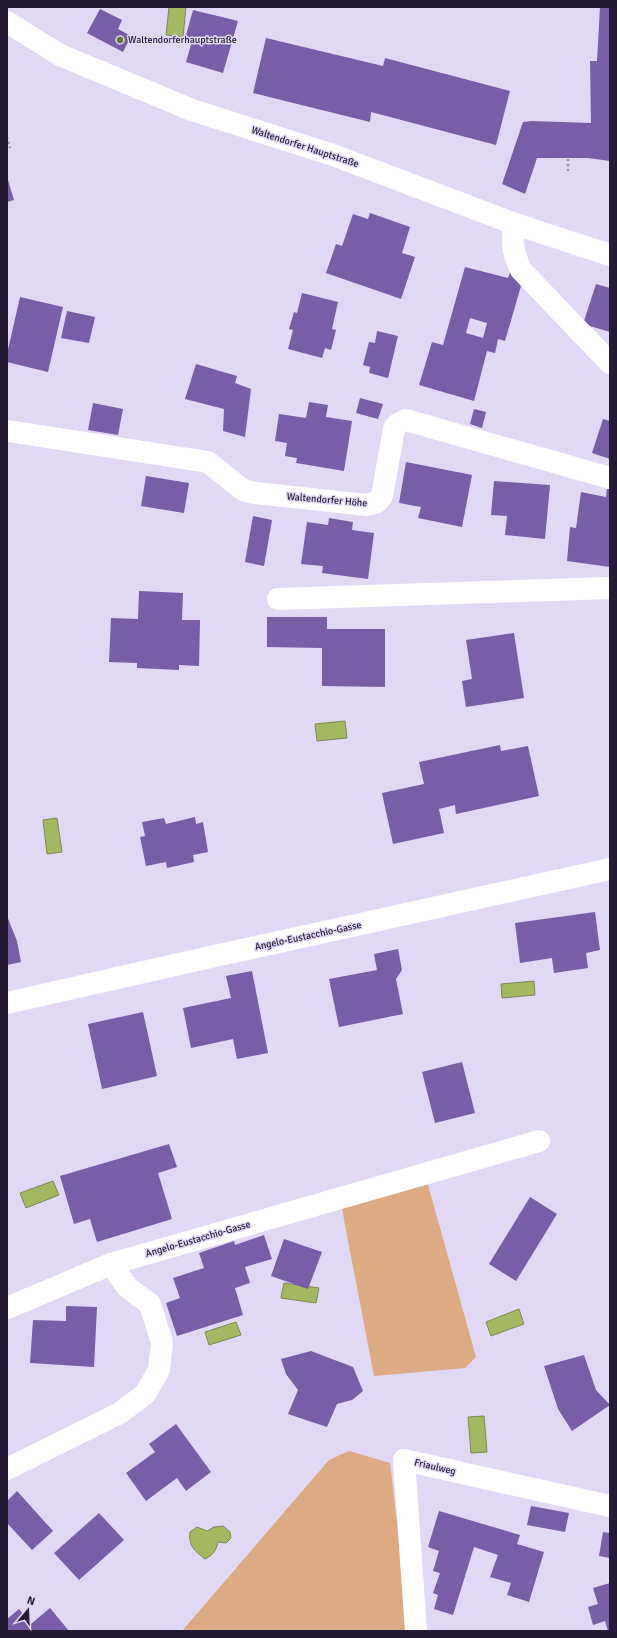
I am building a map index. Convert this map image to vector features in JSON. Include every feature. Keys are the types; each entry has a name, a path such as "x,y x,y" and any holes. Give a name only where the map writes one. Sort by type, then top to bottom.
{"street":[{"name":"Waltendorfer Hauptstraße","path":"7,22 60,55 192,110 333,155 515,224 610,255"},
{"path":"515,224 512,238 514,252 521,270 610,363"},
{"name":"Waltendorfer Höhe","path":"8,431 208,462 243,490 255,493 368,505 378,502 382,496 394,430 396,425 406,420 610,478"},
{"path":"278,599 610,588"},
{"name":"Angelo-Eustacchio-Gasse","path":"7,1003 610,870"},
{"name":"Angelo-Eustacchio-Gasse","path":"7,1308 111,1264 539,1141"},
{"path":"7,1469 120,1413 145,1394 159,1370 162,1343 150,1304 127,1287 111,1264"},
{"name":"Friaulweg","path":"416,1631 404,1460 610,1506"}],"path":[{"path":"7,137 10,148"},
{"path":"568,158 568,171"}],"shaded area":[{"path":"169,7 186,7 183,37 166,35"},
{"path":"345,721 347,738 317,741 315,724"},
{"path":"57,818 62,852 47,854 43,820"},
{"path":"534,981 535,995 502,998 501,984"},
{"path":"53,1181 59,1195 26,1208 20,1193"},
{"path":"427,1181 476,1357 465,1368 374,1376 341,1204"},
{"path":"284,1283 319,1288 316,1303 281,1298"},
{"path":"519,1309 524,1324 491,1336 486,1322"},
{"path":"236,1322 241,1335 209,1345 205,1332"},
{"path":"484,1416 487,1452 471,1453 468,1417"},
{"path":"349,1451 390,1463 410,1631 182,1631 329,1460"},
{"path":"223,1526 230,1532 231,1538 226,1543 218,1542 214,1552 205,1559 195,1551 191,1545 190,1532 197,1527 207,1531 214,1527"}],"building":[{"path":"600,7 610,7 610,161 588,158 537,158 525,194 502,184 523,122 591,123 590,61 597,61"},
{"path":"100,9 122,20 118,29 131,36 123,52 87,33"},
{"path":"193,10 238,21 223,73 186,62 192,41 185,39"},
{"path":"266,38 383,66 385,58 510,91 496,145 371,112 370,122 253,93"},
{"path":"7,177 14,200 7,202"},
{"path":"370,213 410,227 402,253 415,257 401,299 326,273 336,244 342,246 353,214 368,219"},
{"path":"465,267 508,278 511,270 521,286 505,341 498,339 495,353 487,351 474,401 419,385 432,342 443,345","holes":["470,318 487,323 483,338 466,333"]},
{"path":"596,284 610,288 610,332 583,324"},
{"path":"302,293 338,302 332,329 336,330 331,350 325,348 322,358 288,349 293,330 289,329 294,312 297,313"},
{"path":"20,297 63,307 48,372 7,362 7,354"},
{"path":"67,311 95,317 89,343 61,338"},
{"path":"377,331 398,336 388,378 369,373 370,367 363,365 369,342 375,343"},
{"path":"196,364 237,376 235,383 251,389 245,437 223,431 224,409 185,399"},
{"path":"360,398 383,404 378,419 356,413"},
{"path":"309,402 328,405 326,417 352,421 344,471 296,463 297,458 285,456 287,443 275,441 279,414 306,418"},
{"path":"93,403 123,409 118,435 88,430"},
{"path":"474,409 486,412 482,428 470,424"},
{"path":"603,419 610,421 610,459 592,453"},
{"path":"406,462 472,475 462,527 418,518 421,507 399,503"},
{"path":"146,476 189,483 184,513 141,506"},
{"path":"494,481 550,485 545,539 505,535 507,516 491,515"},
{"path":"607,489 610,489 610,567 567,561 570,527 576,528 581,492 606,497"},
{"path":"253,516 272,520 264,566 245,562"},
{"path":"329,518 353,522 352,530 374,533 368,579 322,573 323,566 301,564 307,522 328,525"},
{"path":"139,591 183,593 182,620 200,620 199,666 179,665 179,670 137,668 137,663 109,662 111,618 138,619"},
{"path":"267,617 327,617 327,629 385,629 385,687 322,686 322,648 267,647"},
{"path":"514,633 524,698 466,707 462,681 472,679 466,640"},
{"path":"500,745 501,751 528,746 539,796 456,814 455,805 439,809 444,833 393,844 382,793 424,784 419,762"},
{"path":"195,817 196,824 203,822 208,852 193,855 194,862 167,868 166,862 146,866 140,837 145,836 142,822 164,818 166,824"},
{"path":"595,912 600,950 586,953 588,968 554,973 552,958 520,963 515,923"},
{"path":"7,916 17,941 21,962 7,965"},
{"path":"398,949 402,970 396,979 403,1014 339,1027 329,979 377,970 374,954"},
{"path":"252,971 268,1053 237,1059 233,1039 191,1048 183,1008 231,998 226,976"},
{"path":"143,1012 157,1076 102,1089 88,1024"},
{"path":"462,1062 475,1113 435,1123 422,1072"},
{"path":"169,1144 177,1167 158,1173 172,1219 97,1242 90,1219 74,1224 60,1176"},
{"path":"530,1197 557,1214 516,1281 489,1264"},
{"path":"264,1235 272,1259 245,1267 250,1283 235,1288 243,1315 177,1336 166,1303 180,1298 173,1278 204,1268 199,1253 234,1241 235,1245"},
{"path":"284,1239 322,1252 308,1289 271,1276"},
{"path":"66,1306 97,1307 94,1367 30,1363 33,1320 66,1321"},
{"path":"311,1351 353,1367 363,1391 352,1400 337,1404 327,1427 288,1414 298,1390 286,1374 281,1359"},
{"path":"584,1355 596,1390 610,1405 572,1431 558,1409 544,1366"},
{"path":"176,1424 211,1472 186,1491 177,1478 146,1501 126,1473 155,1452 149,1444"},
{"path":"17,1491 53,1531 32,1550 7,1523 7,1501"},
{"path":"531,1506 569,1513 565,1532 527,1525"},
{"path":"439,1511 520,1535 517,1544 544,1552 529,1602 507,1595 511,1583 490,1577 498,1555 474,1547 453,1615 434,1609 438,1595 433,1593 440,1573 433,1571 439,1551 428,1547"},
{"path":"99,1513 124,1540 79,1580 54,1553"},
{"path":"603,1532 610,1533 610,1558 599,1556"},
{"path":"610,1583 610,1631 608,1631 605,1621 593,1625 588,1607 598,1604 593,1588"},
{"path":"50,1608 69,1631 7,1631 7,1619 19,1609 31,1624"}],"place":[{"name":"Waltendorferhauptstraße","path":"120,40"}]}
